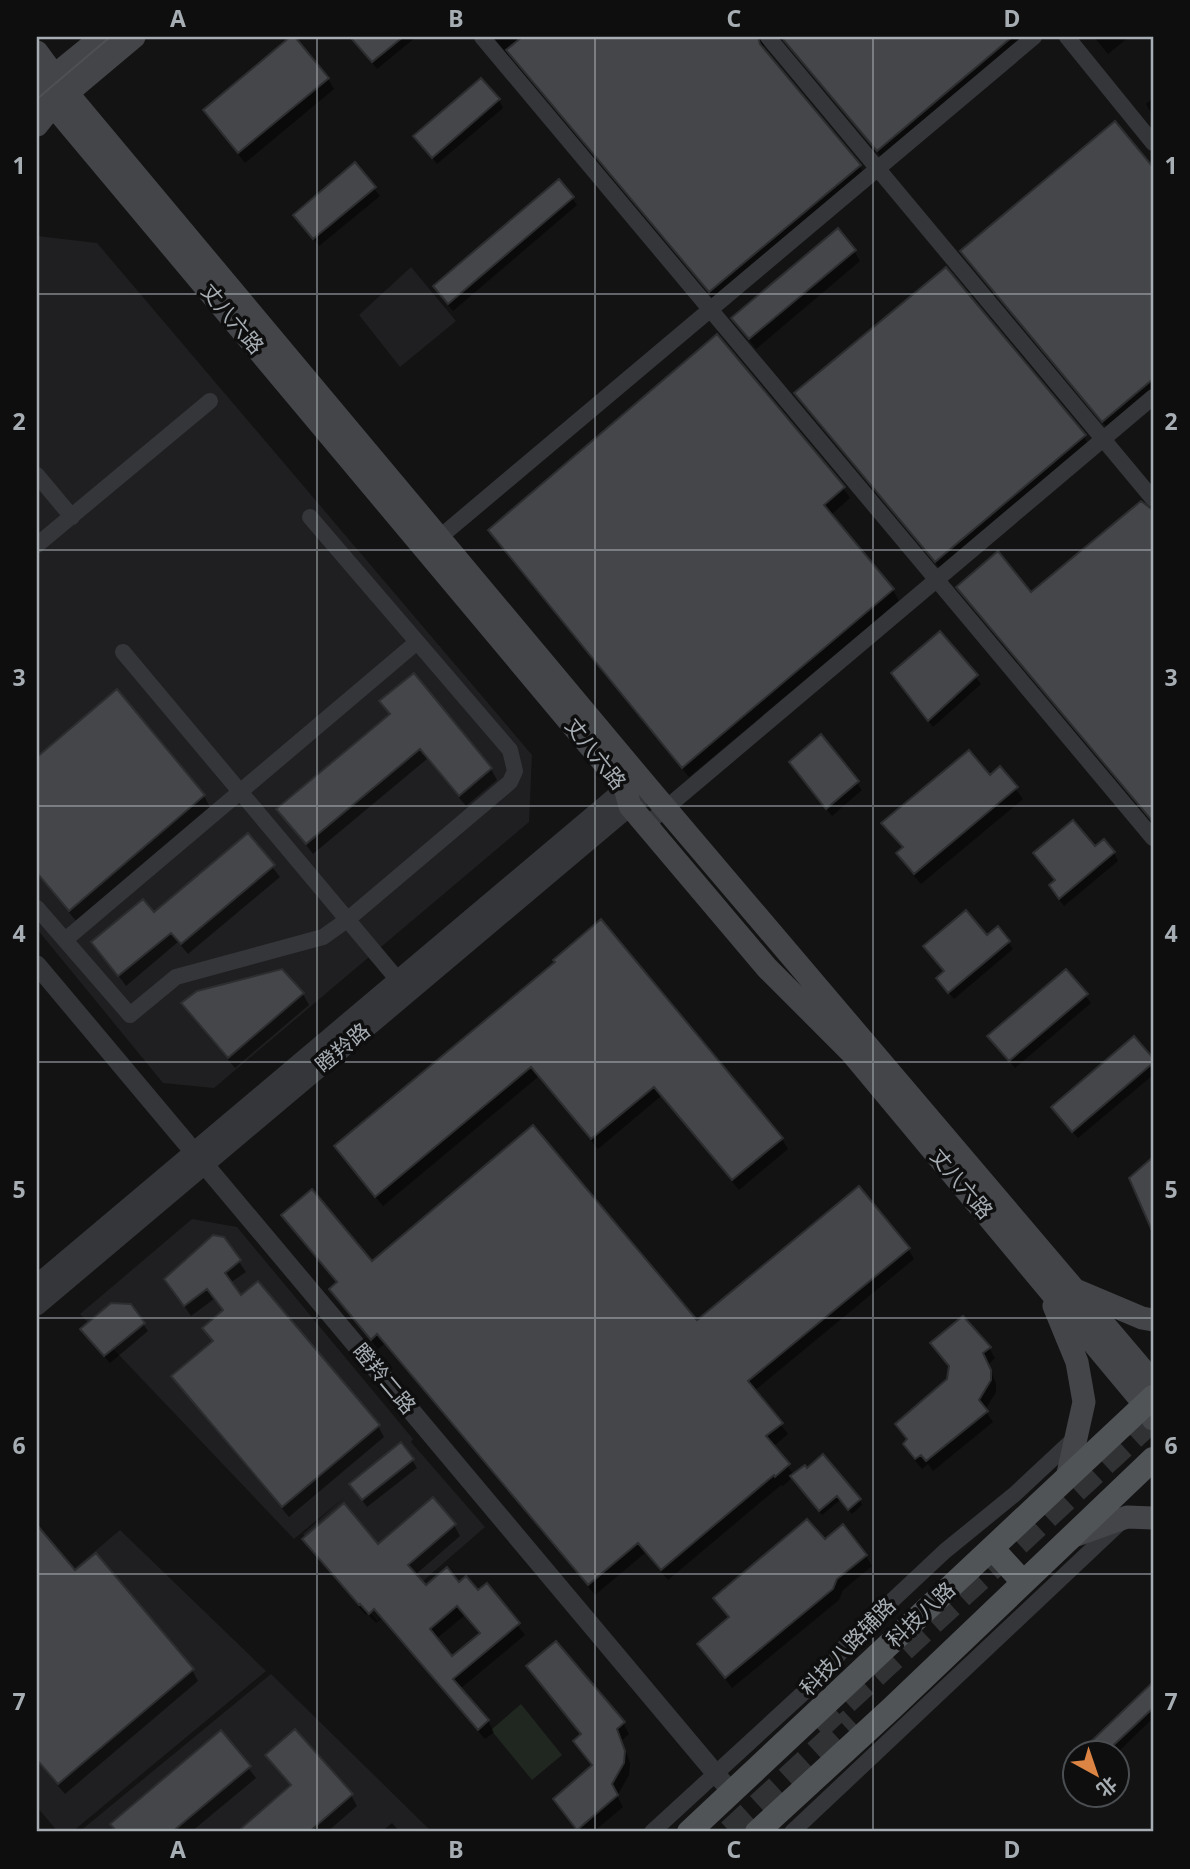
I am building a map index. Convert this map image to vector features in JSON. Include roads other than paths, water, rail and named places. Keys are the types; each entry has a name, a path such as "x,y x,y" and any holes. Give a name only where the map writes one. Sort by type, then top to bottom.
{"main road":[{"path":"37,125 49,89 102,37"},
{"path":"49,89 134,37"},
{"name":"丈八六路","path":"37,52 49,89 636,790 666,808 1074,1289 1151,1401"},
{"name":"丈八六路","path":"49,89 440,537 636,790 646,825 767,968 849,1051 1047,1287 1151,1401"},
{"path":"1047,1287 1077,1362 1084,1402 1067,1478"},
{"path":"1074,1289 1142,1318 1153,1320"},
{"name":"科技八路","path":"689,1832 724,1784 992,1548 1151,1401"},
{"path":"757,1832 1153,1459"},
{"path":"1071,1537 1127,1517 1153,1517"},
{"path":"992,1548 1023,1583"}],"street":[{"path":"482,37 1153,838"},
{"path":"768,37 1153,499"},
{"path":"440,537 1034,37"},
{"path":"1067,37 1153,143"},
{"path":"646,825 1153,397"},
{"path":"37,545 210,401"},
{"path":"37,475 72,517"},
{"path":"37,908 130,1015 176,977 323,937 510,782 515,771 510,750 310,517"},
{"path":"65,940 417,642"},
{"path":"123,652 398,980"},
{"name":"瞪羚路","path":"37,1306 398,980 636,790"},
{"name":"瞪羚路","path":"37,1284 199,1159 636,790"},
{"name":"瞪羚二路","path":"37,965 724,1784"},
{"name":"科技八路辅路","path":"652,1832 724,1784 825,1673 849,1641 945,1551 1015,1494 1077,1436"},
{"path":"792,1832 1127,1517"}],"tunnel":[{"path":"817,1728 1153,1418"},
{"path":"730,1832 852,1720"}],"tram line":[{"path":"37,99 110,37"}]}
